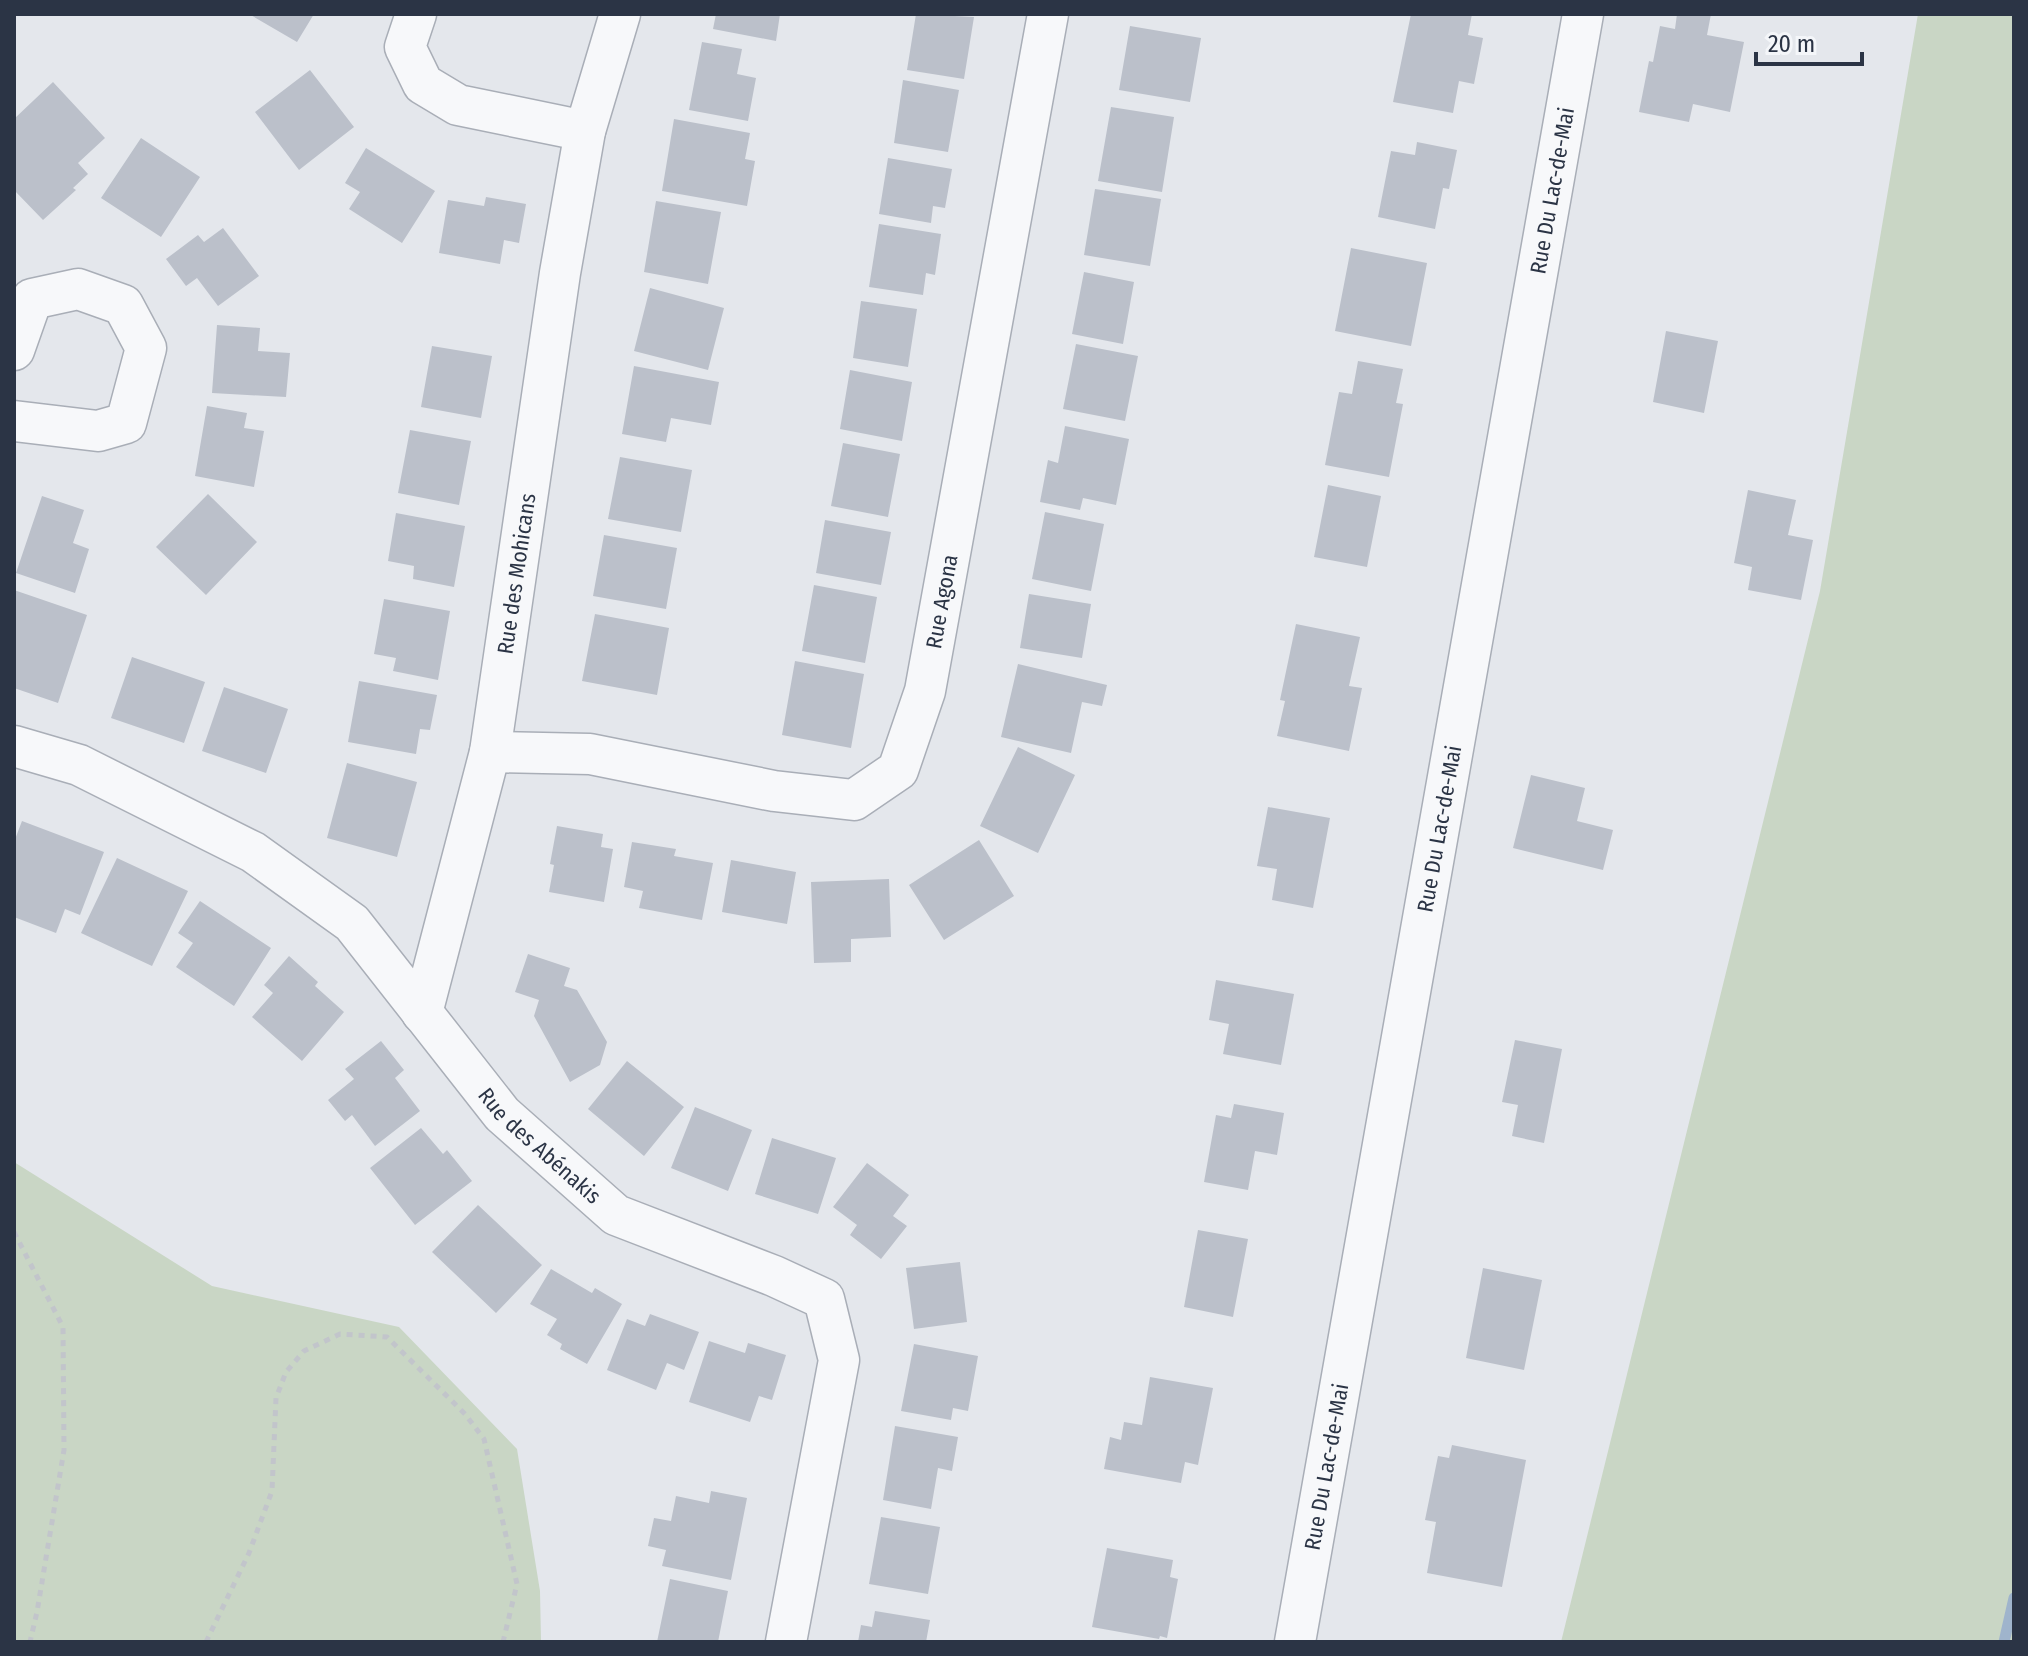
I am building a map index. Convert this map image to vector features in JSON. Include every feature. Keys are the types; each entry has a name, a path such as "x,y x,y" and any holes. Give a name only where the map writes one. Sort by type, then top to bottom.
{"street":[{"path":"416,14 405,47 423,84 458,105 585,131"},
{"name":"Rue des Mohicans","path":"422,1013 490,752 560,273 585,131 620,14"},
{"name":"Rue Agona","path":"490,752 590,754 774,791 854,800 898,770 925,691 1048,14"},
{"name":"Rue Du Lac-de-Mai","path":"1295,1642 1583,14"},
{"path":"14,350 32,299 78,289 123,305 146,348 126,423 98,431 14,421"},
{"name":"Rue des Abénakis","path":"14,746 79,765 253,852 352,923 502,1114 616,1215 774,1276 824,1299 839,1360 786,1642"}],"path":[{"path":"14,1232 63,1327 64,1450 30,1642"},
{"path":"206,1642 249,1553 272,1491 276,1398 286,1372 304,1351 340,1334 387,1337 465,1414 484,1439 517,1584 503,1642"}],"green space":[{"path":"1918,14 2014,14 2014,1642 1561,1642 1820,591"},
{"path":"14,1162 212,1286 399,1327 517,1449 540,1591 541,1642 14,1642"}],"building":[{"path":"249,14 314,14 297,42"},
{"path":"716,14 780,14 776,41 713,29"},
{"path":"916,14 974,17 964,79 907,70"},
{"path":"1411,14 1472,14 1468,35 1483,38 1474,84 1459,81 1453,113 1393,102"},
{"path":"1677,14 1711,14 1707,35 1744,42 1730,112 1693,104 1689,122 1639,112 1660,26 1675,29"},
{"path":"1130,26 1201,38 1190,102 1119,90"},
{"path":"702,42 742,49 737,74 756,78 748,121 689,110"},
{"path":"310,70 354,127 299,170 255,112"},
{"path":"903,80 959,90 948,152 894,143"},
{"path":"53,82 105,138 78,163 88,174 73,188 76,190 43,220 14,190 14,119"},
{"path":"1111,107 1174,117 1162,192 1098,181"},
{"path":"674,119 750,133 745,159 755,161 747,206 662,191"},
{"path":"141,138 200,177 161,237 101,198"},
{"path":"1417,142 1457,150 1449,189 1443,188 1435,229 1378,217 1391,151 1415,155"},
{"path":"366,148 435,191 402,243 349,209 360,192 345,183"},
{"path":"888,158 952,169 945,208 933,206 931,223 879,214"},
{"path":"1095,189 1161,199 1150,266 1084,255"},
{"path":"486,197 526,204 519,243 504,240 500,264 439,253 448,200 484,206"},
{"path":"656,201 721,212 708,284 644,272"},
{"path":"879,224 941,234 935,275 926,273 923,295 869,287"},
{"path":"223,228 259,276 218,306 197,278 186,286 166,259 198,235 204,242"},
{"path":"1351,248 1427,263 1411,346 1335,331"},
{"path":"1084,272 1134,282 1123,344 1072,334"},
{"path":"650,288 724,308 708,370 634,351"},
{"path":"861,301 917,309 908,367 853,358"},
{"path":"217,325 260,328 258,351 290,353 286,397 212,393"},
{"path":"1666,331 1718,341 1704,413 1653,402"},
{"path":"1076,344 1138,356 1125,421 1063,409"},
{"path":"432,346 492,356 481,418 421,407"},
{"path":"1358,361 1403,369 1396,403 1403,404 1389,477 1325,465 1339,392 1352,394"},
{"path":"634,366 719,382 711,425 671,418 666,442 622,434"},
{"path":"850,370 912,382 902,441 840,429"},
{"path":"207,406 247,413 244,428 264,431 254,487 195,476"},
{"path":"1065,426 1129,439 1116,505 1083,498 1080,510 1040,502 1048,460 1058,463"},
{"path":"410,430 471,441 459,505 398,493"},
{"path":"843,443 900,454 888,517 831,506"},
{"path":"620,457 692,470 681,532 608,519"},
{"path":"1328,485 1381,496 1367,567 1314,557"},
{"path":"1748,490 1796,500 1788,535 1813,540 1801,600 1748,590 1752,567 1734,563"},
{"path":"208,494 257,542 206,595 156,547"},
{"path":"42,496 84,510 73,543 89,549 75,593 16,573"},
{"path":"1045,512 1104,524 1091,591 1032,579"},
{"path":"396,513 465,526 454,587 413,579 414,566 388,561"},
{"path":"825,520 891,532 881,585 816,573"},
{"path":"604,535 677,548 666,609 593,596"},
{"path":"814,585 877,597 865,663 802,651"},
{"path":"14,590 87,615 58,703 14,688"},
{"path":"1029,594 1091,604 1082,658 1020,648"},
{"path":"384,599 450,611 438,680 393,671 396,658 374,654"},
{"path":"595,614 669,628 657,695 582,681"},
{"path":"1296,624 1360,637 1349,686 1362,688 1349,751 1277,736 1285,701 1280,700"},
{"path":"132,657 205,682 184,743 111,718"},
{"path":"795,661 864,674 851,748 782,735"},
{"path":"1018,664 1107,685 1102,706 1082,702 1071,753 1001,737"},
{"path":"359,681 437,695 430,730 420,729 416,754 348,742"},
{"path":"224,687 288,709 266,773 202,751"},
{"path":"1018,747 1075,775 1038,853 980,826"},
{"path":"347,763 417,782 397,857 327,838"},
{"path":"1531,775 1585,788 1577,821 1613,830 1603,870 1513,848"},
{"path":"1268,807 1330,818 1313,908 1272,900 1277,869 1257,866"},
{"path":"22,821 104,852 80,915 65,909 56,933 14,917 14,842"},
{"path":"557,826 603,834 601,847 613,849 604,902 549,892"},
{"path":"979,840 1014,896 944,940 909,885"},
{"path":"632,842 676,849 674,856 713,863 702,920 639,908 643,891 624,887"},
{"path":"117,858 188,891 152,966 81,933"},
{"path":"731,860 796,872 787,924 722,912"},
{"path":"889,879 891,937 851,939 851,962 814,963 811,882"},
{"path":"200,901 271,948 234,1006 176,967 193,943 178,933"},
{"path":"528,954 570,968 564,986 577,990 607,1042 600,1065 570,1082 534,1016 539,1000 515,992"},
{"path":"289,956 318,982 315,986 344,1012 302,1061 252,1017 273,993 264,985"},
{"path":"1216,980 1294,994 1281,1065 1223,1054 1229,1024 1209,1020"},
{"path":"1515,1040 1562,1049 1544,1143 1512,1136 1518,1105 1502,1102"},
{"path":"381,1041 404,1070 395,1078 420,1111 375,1146 352,1115 345,1121 328,1100 354,1079 345,1069"},
{"path":"627,1061 684,1107 644,1156 588,1109"},
{"path":"1234,1104 1284,1113 1277,1155 1255,1151 1248,1190 1204,1182 1216,1115 1231,1118"},
{"path":"695,1107 752,1130 728,1191 671,1168"},
{"path":"421,1128 443,1154 447,1150 472,1181 415,1225 370,1168"},
{"path":"772,1138 836,1158 818,1214 755,1194"},
{"path":"867,1163 909,1195 893,1216 907,1226 881,1259 850,1235 857,1225 833,1207"},
{"path":"478,1205 542,1265 496,1313 432,1252"},
{"path":"1198,1230 1248,1239 1233,1317 1184,1307"},
{"path":"960,1262 967,1322 914,1329 906,1268"},
{"path":"1483,1268 1542,1280 1524,1370 1466,1358"},
{"path":"551,1269 592,1293 595,1288 622,1304 587,1364 560,1349 562,1344 547,1335 557,1319 530,1304"},
{"path":"650,1314 699,1332 684,1370 667,1363 656,1390 607,1370 627,1319 645,1326"},
{"path":"709,1341 745,1353 748,1343 786,1355 772,1400 759,1396 750,1422 689,1402"},
{"path":"914,1344 978,1356 968,1411 953,1408 951,1420 901,1411"},
{"path":"1150,1377 1213,1388 1198,1465 1185,1462 1181,1483 1104,1469 1110,1437 1121,1440 1124,1422 1142,1425"},
{"path":"895,1426 958,1437 952,1471 938,1468 931,1509 883,1500"},
{"path":"1452,1445 1526,1460 1502,1587 1427,1573 1436,1522 1425,1520 1438,1456 1449,1458"},
{"path":"711,1491 747,1498 731,1580 662,1566 666,1550 648,1546 654,1518 671,1521 676,1496 709,1503"},
{"path":"881,1517 940,1527 928,1594 869,1584"},
{"path":"1107,1548 1173,1560 1170,1577 1178,1579 1167,1638 1092,1627"},
{"path":"670,1579 728,1591 718,1642 657,1642"},
{"path":"875,1611 930,1620 926,1642 858,1642 861,1625 872,1627"}],"waterway":[{"path":"2004,1642 2014,1598"}]}
